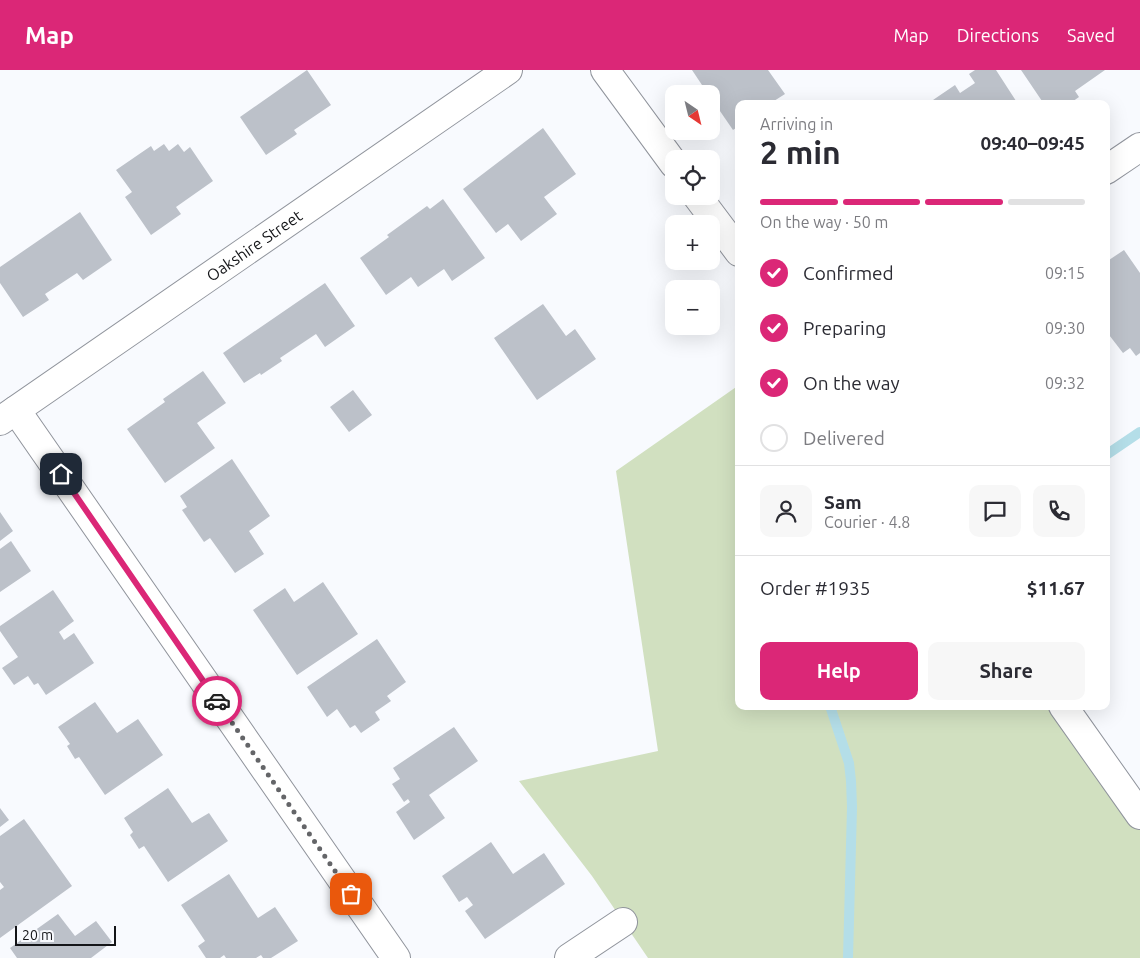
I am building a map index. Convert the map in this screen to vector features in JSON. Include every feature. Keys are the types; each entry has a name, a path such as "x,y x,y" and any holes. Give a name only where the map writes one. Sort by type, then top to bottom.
{"street":[{"name":"Oakshire Street","path":"8,416 508,70"},
{"path":"605,70 665,152"},
{"path":"1110,167 1140,147"},
{"path":"705,205 735,247"},
{"path":"8,416 396,958"},
{"path":"1066,710 1140,815"},
{"path":"568,958 623,922"}],"green space":[{"path":"735,388 735,710 1066,710 1140,815 1140,958 648,958 592,876 519,781 658,751 616,471"}],"building":[{"path":"307,70 331,105 294,130 297,134 266,155 240,117"},
{"path":"692,70 768,70 785,94 776,100 735,100 735,129 733,130 720,111 720,85 702,85"},
{"path":"975,70 996,70 1015,100 933,100 955,85 960,93 975,83 969,74"},
{"path":"1021,70 1105,70 1075,91 1079,97 1075,100 1041,100"},
{"path":"543,128 576,174 544,197 557,214 521,241 508,224 496,233 463,189"},
{"path":"164,144 169,151 178,144 184,152 190,147 213,181 176,207 181,214 151,235 125,197 132,192 116,170 151,146 154,151"},
{"path":"443,199 485,258 452,281 444,269 418,287 411,277 386,295 360,258 389,237 387,235 427,206 430,209"},
{"path":"80,212 112,260 83,280 77,273 45,294 49,300 23,317 0,283 0,267"},
{"path":"1124,250 1140,273 1140,353 1136,356 1130,348 1123,353 1110,336 1110,259"},
{"path":"325,283 355,326 325,347 316,334 280,358 282,361 261,375 260,373 244,383 223,353"},
{"path":"543,304 566,336 575,329 596,359 537,400 494,338"},
{"path":"203,371 226,403 197,423 215,448 165,483 127,429 165,402 163,399"},
{"path":"353,390 372,415 349,432 330,407"},
{"path":"232,459 270,516 249,531 264,554 235,573 210,538 204,542 182,510 187,507 180,496"},
{"path":"0,512 13,531 0,541"},
{"path":"11,541 31,571 0,592 0,549"},
{"path":"323,582 358,634 297,675 253,610 285,588 294,602"},
{"path":"53,590 74,621 59,632 64,640 74,633 94,663 46,695 38,683 34,685 28,676 14,685 2,668 18,657 0,631 0,626"},
{"path":"377,639 406,682 387,696 391,701 375,712 380,720 361,733 355,725 350,728 337,709 327,717 307,687"},
{"path":"95,702 117,733 138,719 163,755 105,795 79,757 75,759 67,746 70,744 58,727"},
{"path":"454,727 478,761 429,795 445,818 414,840 396,812 410,802 408,799 404,802 392,784 400,779 393,768"},
{"path":"168,788 192,823 209,813 228,841 168,882 144,846 139,849 130,835 133,832 124,818"},
{"path":"0,808 9,820 0,827"},
{"path":"24,819 72,886 0,938 0,890 4,887 0,882 0,836"},
{"path":"491,842 513,874 544,853 565,884 485,939 465,911 473,905 467,897 459,902 442,876"},
{"path":"229,874 258,918 275,907 298,941 271,958 263,958 261,955 256,958 226,958 224,955 220,958 206,958 198,946 205,941 181,905"},
{"path":"58,914 75,936 96,921 112,942 91,958 17,958 10,948"}],"waterway":[{"path":"1110,452 1140,432"},
{"path":"831,710 849,763 851,781 848,958"}],"way so far":[{"path":"217,701 351,894"}],"route":[{"path":"61,474 217,701"}]}
